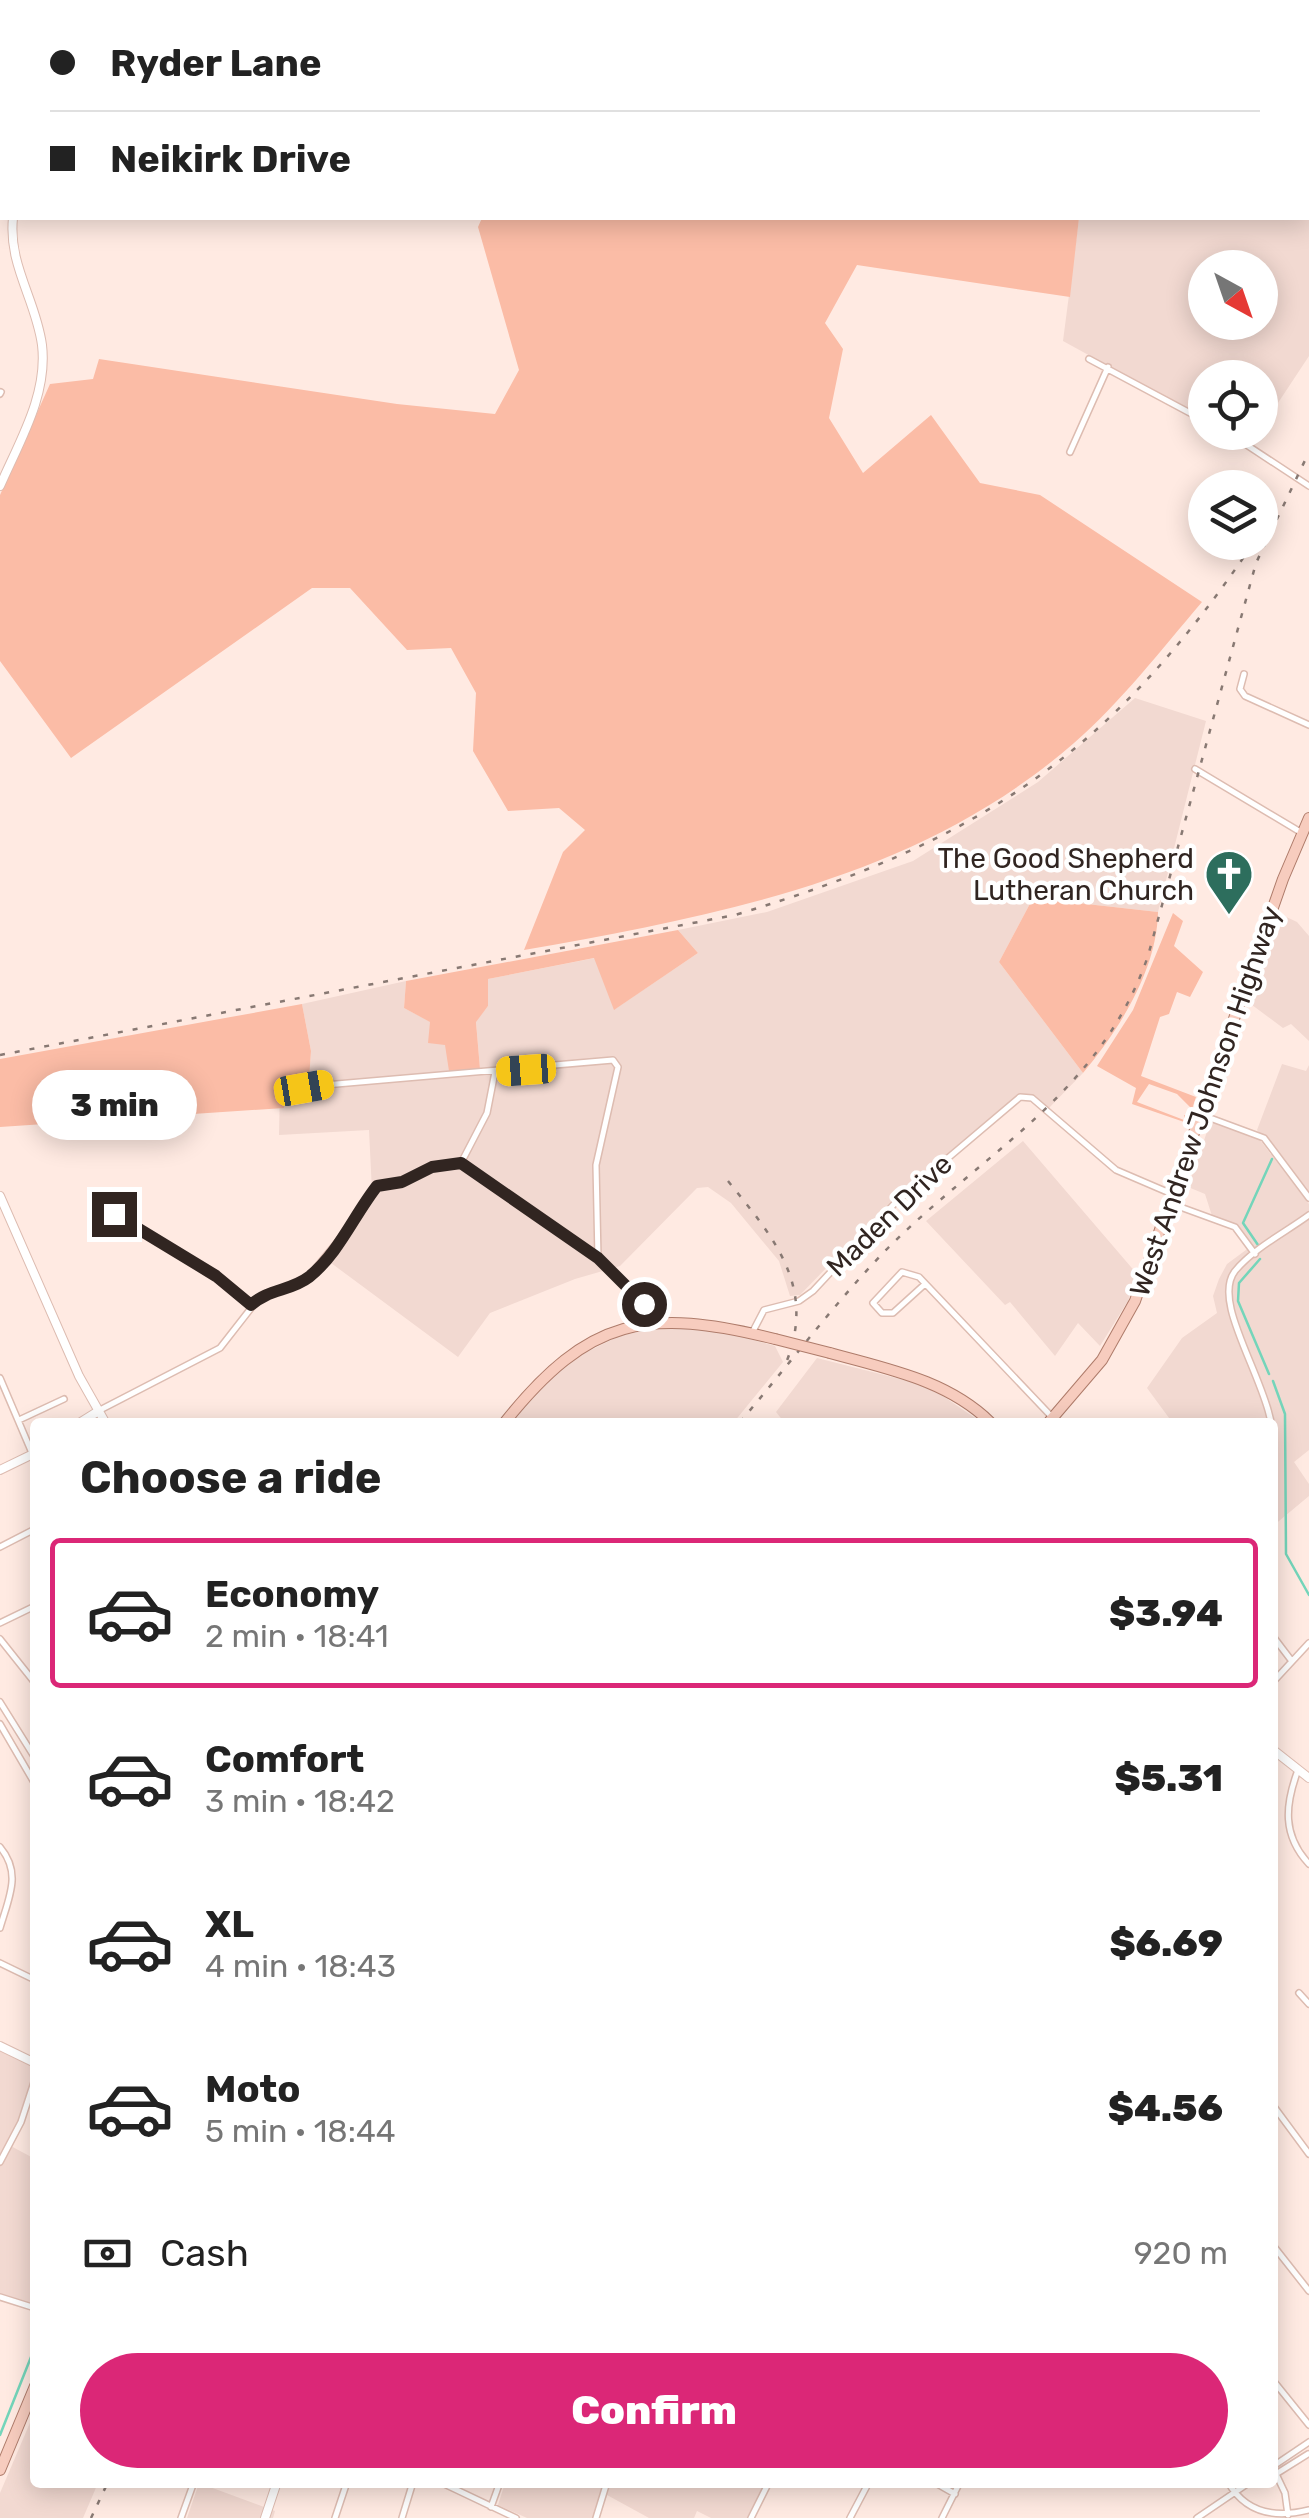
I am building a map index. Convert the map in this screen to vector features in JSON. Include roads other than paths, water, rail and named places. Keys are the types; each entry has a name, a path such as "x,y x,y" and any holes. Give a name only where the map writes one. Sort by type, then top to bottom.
{"main road":[{"name":"West Andrew Johnson Highway","path":"1053,1418 1079,1392 1124,1325 1173,1200 1309,818"},
{"path":"508,1418 544,1376 570,1354 604,1336 650,1323 695,1320 909,1375 948,1391 985,1418"},
{"path":"1,2466 30,2398"}],"street":[{"path":"0,486 38,395 42,372 37,325 13,258 13,220"},
{"path":"1089,358 1188,412"},
{"path":"1070,452 1108,367"},
{"path":"1254,450 1309,486"},
{"path":"1244,674 1240,689 1245,696 1309,726"},
{"path":"1196,769 1302,833"},
{"path":"284,1092 617,1063 596,1166 598,1258"},
{"path":"461,1163 487,1113 495,1072"},
{"name":"Maden Drive","path":"752,1333 764,1310 799,1301 814,1291 896,1202 1020,1098 1032,1098 1116,1170 1173,1200"},
{"path":"1202,1115 1264,1138 1309,1198"},
{"path":"87,1418 220,1348 233,1336 251,1305 268,1292 306,1280 319,1268 377,1186 416,1176 432,1167 461,1163 598,1258 634,1290 650,1323"},
{"path":"0,1196 102,1418"},
{"path":"1173,1200 1234,1227 1255,1254"},
{"path":"114,1214 216,1276 251,1305"},
{"path":"1273,1418 1227,1296 1236,1270 1309,1214"},
{"path":"926,1284 892,1313 882,1312 873,1303 902,1272 913,1272 926,1284 1049,1418"},
{"path":"0,1378 30,1446"},
{"path":"19,1420 64,1399"},
{"path":"0,1470 30,1458"},
{"path":"0,1546 30,1532"},
{"path":"0,1622 30,1608"},
{"path":"0,1639 30,1678"},
{"path":"1278,1643 1291,1660"},
{"path":"1278,1676 1309,1643"},
{"path":"0,1702 30,1750"},
{"path":"0,1724 30,1775"},
{"path":"1278,1754 1309,1778"},
{"path":"1298,1770 1287,1820 1291,1839 1309,1864"},
{"path":"0,1847 13,1864 14,1877 0,1928"},
{"path":"0,1964 30,1978"},
{"path":"1299,1993 1309,2004"},
{"path":"0,2046 30,2061"},
{"path":"0,2162 30,2094"},
{"path":"1278,2111 1306,2143 1309,2154"},
{"path":"1278,2251 1309,2290"},
{"path":"0,2297 30,2306"},
{"path":"1278,2386 1309,2425"},
{"path":"1278,2463 1309,2442"},
{"path":"1278,2473 1308,2454"},
{"path":"1278,2478 1286,2494 1288,2517"},
{"path":"181,2518 192,2488"},
{"path":"266,2518 275,2488"},
{"path":"335,2518 345,2488"},
{"path":"402,2518 411,2488"},
{"path":"452,2488 516,2518"},
{"path":"491,2507 498,2488"},
{"path":"596,2518 605,2488"},
{"path":"751,2518 766,2488"},
{"path":"850,2518 866,2488"},
{"path":"944,2488 955,2494"},
{"path":"942,2518 958,2488"},
{"path":"1231,2488 1250,2507 1288,2517 1309,2510"},
{"path":"1196,2518 1241,2488"}],"waterway":[{"path":"1258,1245 1243,1223 1272,1159"},
{"path":"1260,1259 1239,1283 1238,1301 1269,1374"},
{"path":"1273,1381 1285,1414 1286,1554 1309,1595"},
{"path":"0,2435 30,2360"}],"railway":[{"path":"743,1418 888,1248 1037,1117 1070,1083 1101,1046 1127,1004 1148,956 1256,563 1309,452"},
{"path":"0,1055 735,915 821,887 898,856 968,821 1032,781 1091,735 1146,680 1241,560"},
{"path":"728,1181 786,1264 796,1310 786,1363"},
{"path":"91,2518 105,2488"}],"place":[{"name":"The Good Shepherd Lutheran Church","path":"1229,916"}]}
